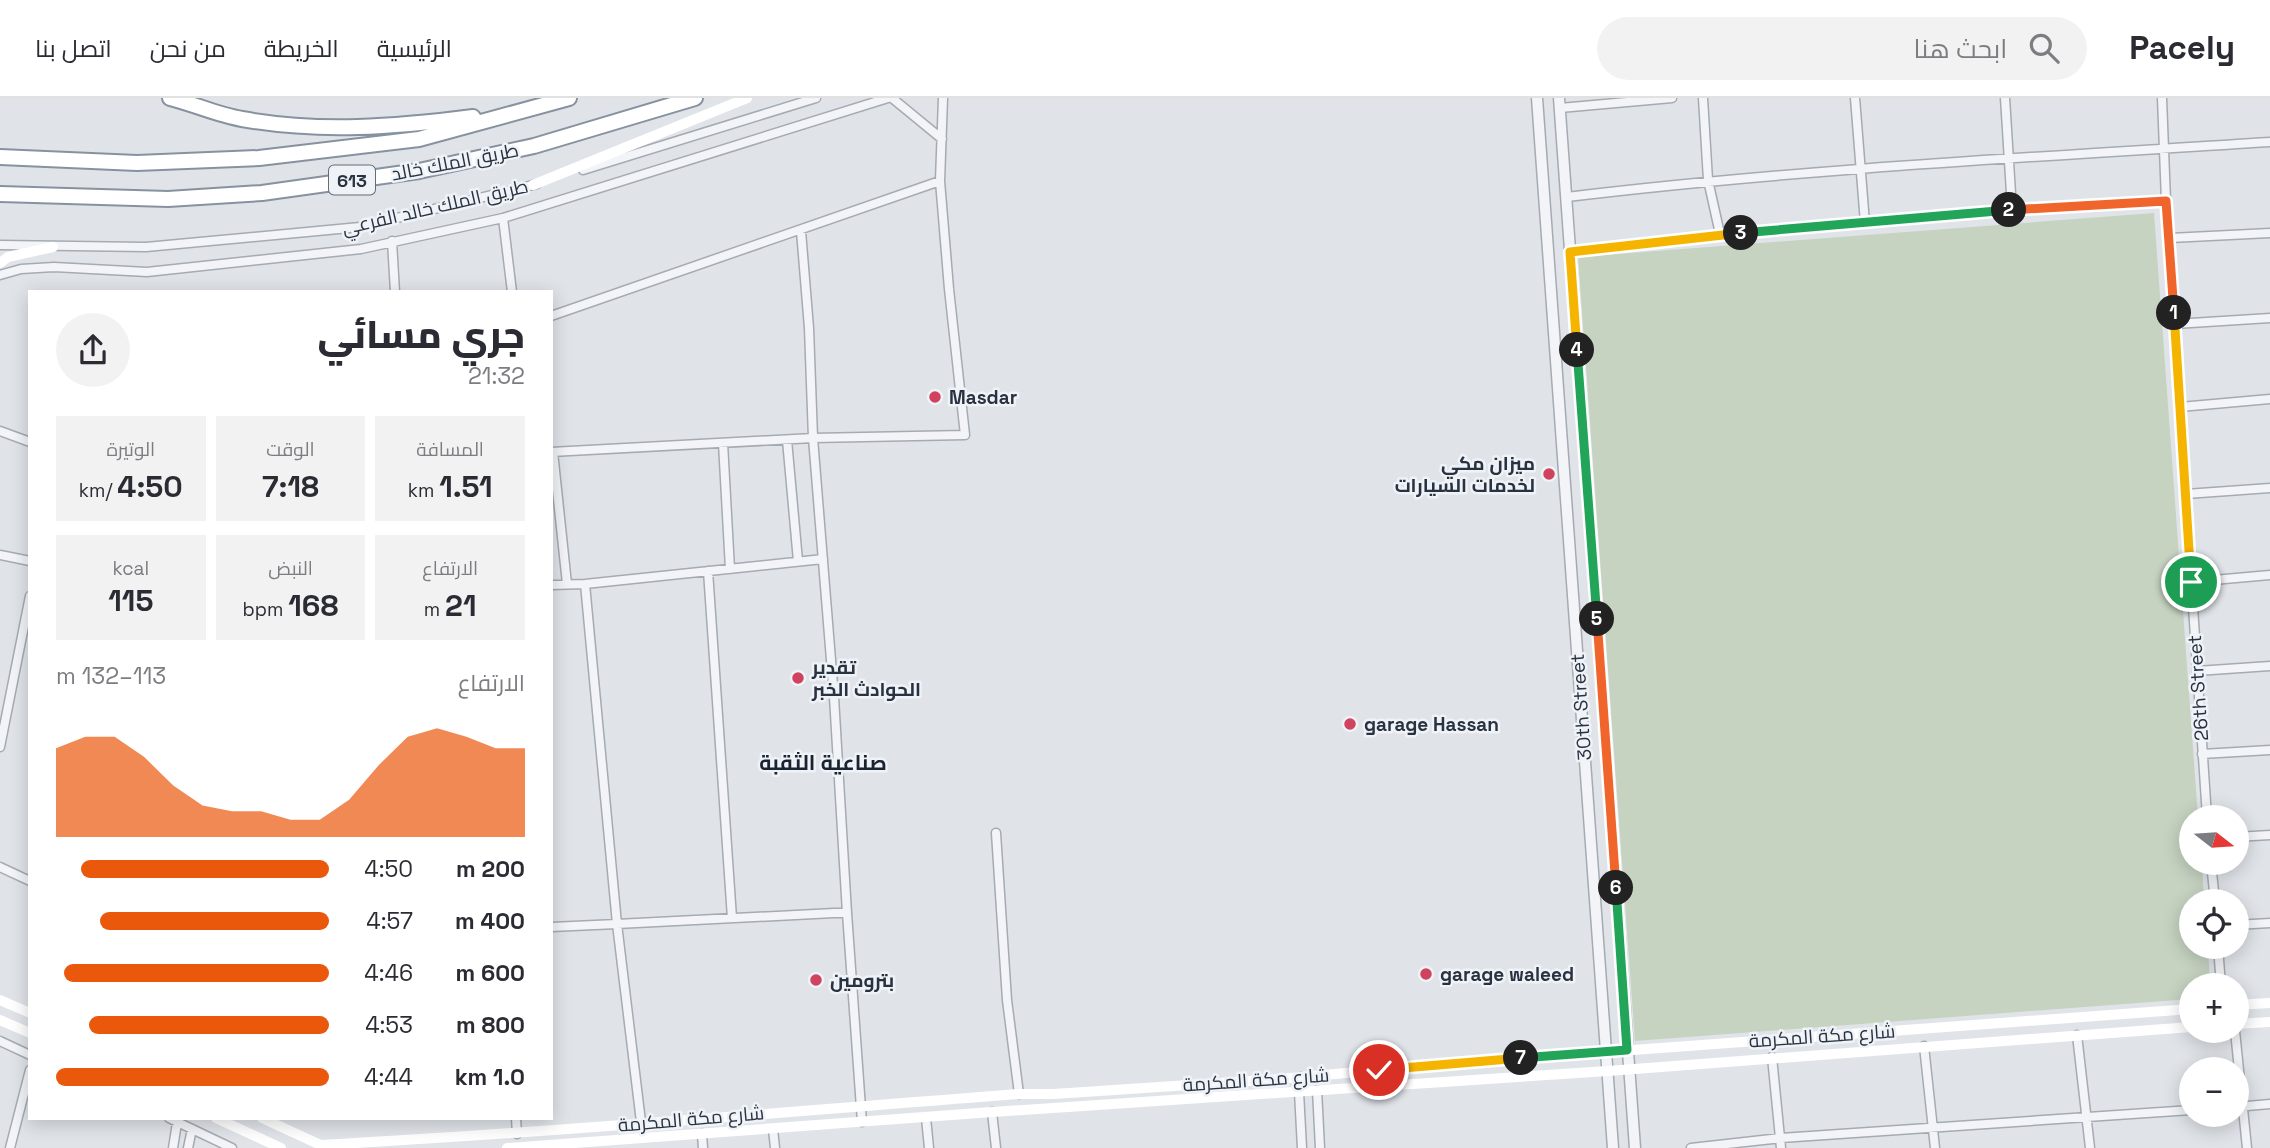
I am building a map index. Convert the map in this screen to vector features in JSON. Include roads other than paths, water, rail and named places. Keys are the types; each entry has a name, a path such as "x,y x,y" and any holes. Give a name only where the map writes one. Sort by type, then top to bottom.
{"highway":[{"name":"طريق الملك خالد","path":"0,157 137,163 259,158 419,139 569,98"},
{"name":"طريق الملك خالد","path":"0,194 168,199 262,192 406,173 534,146 695,98"},
{"path":"178,100 240,119 347,129 523,111"}],"main road":[{"path":"533,185 747,98"},
{"path":"0,263 8,257 53,247"},
{"path":"0,1000 28,1012"},
{"path":"2249,1004 2270,1003"},
{"name":"شارع مكة المكرمة","path":"324,1146 517,1134 1019,1094 1054,1094 1300,1077 2179,1010"},
{"path":"0,1020 28,1032"},
{"path":"2249,1023 2270,1022"},
{"name":"شارع مكة المكرمة","path":"507,1148 632,1143 697,1134 992,1112 1608,1071 2179,1028"},
{"path":"697,1134 692,1128 708,1118"},
{"path":"220,1120 281,1148"},
{"path":"266,1120 324,1146"}],"street":[{"name":"طريق الملك خالد الفرعي","path":"0,245 146,247 360,227 533,185 816,98"},
{"path":"0,275 21,269 54,267 148,272 361,248 503,219 890,98 942,139"},
{"path":"553,452 813,438 965,435 940,181 943,98"},
{"name":"30th Street","path":"1537,98 1614,1148"},
{"path":"1560,103 1672,98"},
{"path":"1703,98 1708,180 1720,234"},
{"path":"1855,98 1863,170 1865,223"},
{"path":"2005,98 2012,209"},
{"name":"26th Street","path":"2162,98 2166,201 2206,805"},
{"name":"30th Street","path":"1560,103 1635,1148"},
{"path":"1567,197 1708,180 2010,157 2270,142"},
{"path":"553,315 940,181"},
{"path":"1570,252 1720,234 2012,209 2166,201"},
{"path":"503,219 512,290"},
{"path":"801,231 809,328 813,438 862,1122"},
{"path":"2170,238 2270,233"},
{"path":"392,241 395,290"},
{"path":"2175,324 2270,318"},
{"path":"2180,407 2270,399"},
{"path":"0,431 28,441"},
{"path":"787,440 799,561"},
{"path":"723,443 730,569"},
{"path":"553,461 567,584"},
{"path":"2186,494 2270,488"},
{"path":"0,555 28,561"},
{"path":"553,585 585,584 823,559"},
{"path":"708,571 732,918"},
{"path":"2191,582 2270,575"},
{"path":"585,584 617,924 642,1122"},
{"path":"0,747 28,606"},
{"path":"2197,671 2270,666"},
{"path":"2202,754 2270,750"},
{"path":"996,833 1007,1000 1019,1094"},
{"path":"2249,836 2270,835"},
{"path":"0,867 28,880"},
{"path":"553,927 847,913"},
{"path":"2249,924 2270,923"},
{"path":"2077,1035 2090,1148"},
{"path":"0,1041 28,1054"},
{"path":"1924,1046 1935,1148"},
{"path":"1772,1057 1781,1148"},
{"path":"1300,1077 1303,1148"},
{"path":"10,1148 28,1078"},
{"path":"1317,1090 1320,1148"},
{"path":"2249,1106 2270,1104"},
{"path":"1691,1148 1781,1138 2179,1111"},
{"path":"992,1112 996,1148"},
{"path":"926,1118 929,1148"},
{"path":"173,1148 173,1120 232,1148"},
{"path":"516,1120 517,1134"},
{"path":"2243,1127 2247,1148"},
{"path":"188,1148 191,1129"},
{"path":"772,1129 775,1148"},
{"path":"697,1134 703,1148"}],"place":[{"name":"Masdar","path":"935,397"},
{"name":"ميزان مكي لخدمات السيارات","path":"1549,474"},
{"name":"تقدير الحوادث الخبر","path":"798,678"},
{"name":"garage Hassan","path":"1350,724"},
{"name":"garage waleed","path":"1426,974"},
{"name":"بترومين","path":"816,980"}],"district":[{"name":"صناعية الثقبة","path":"823,762"}]}
